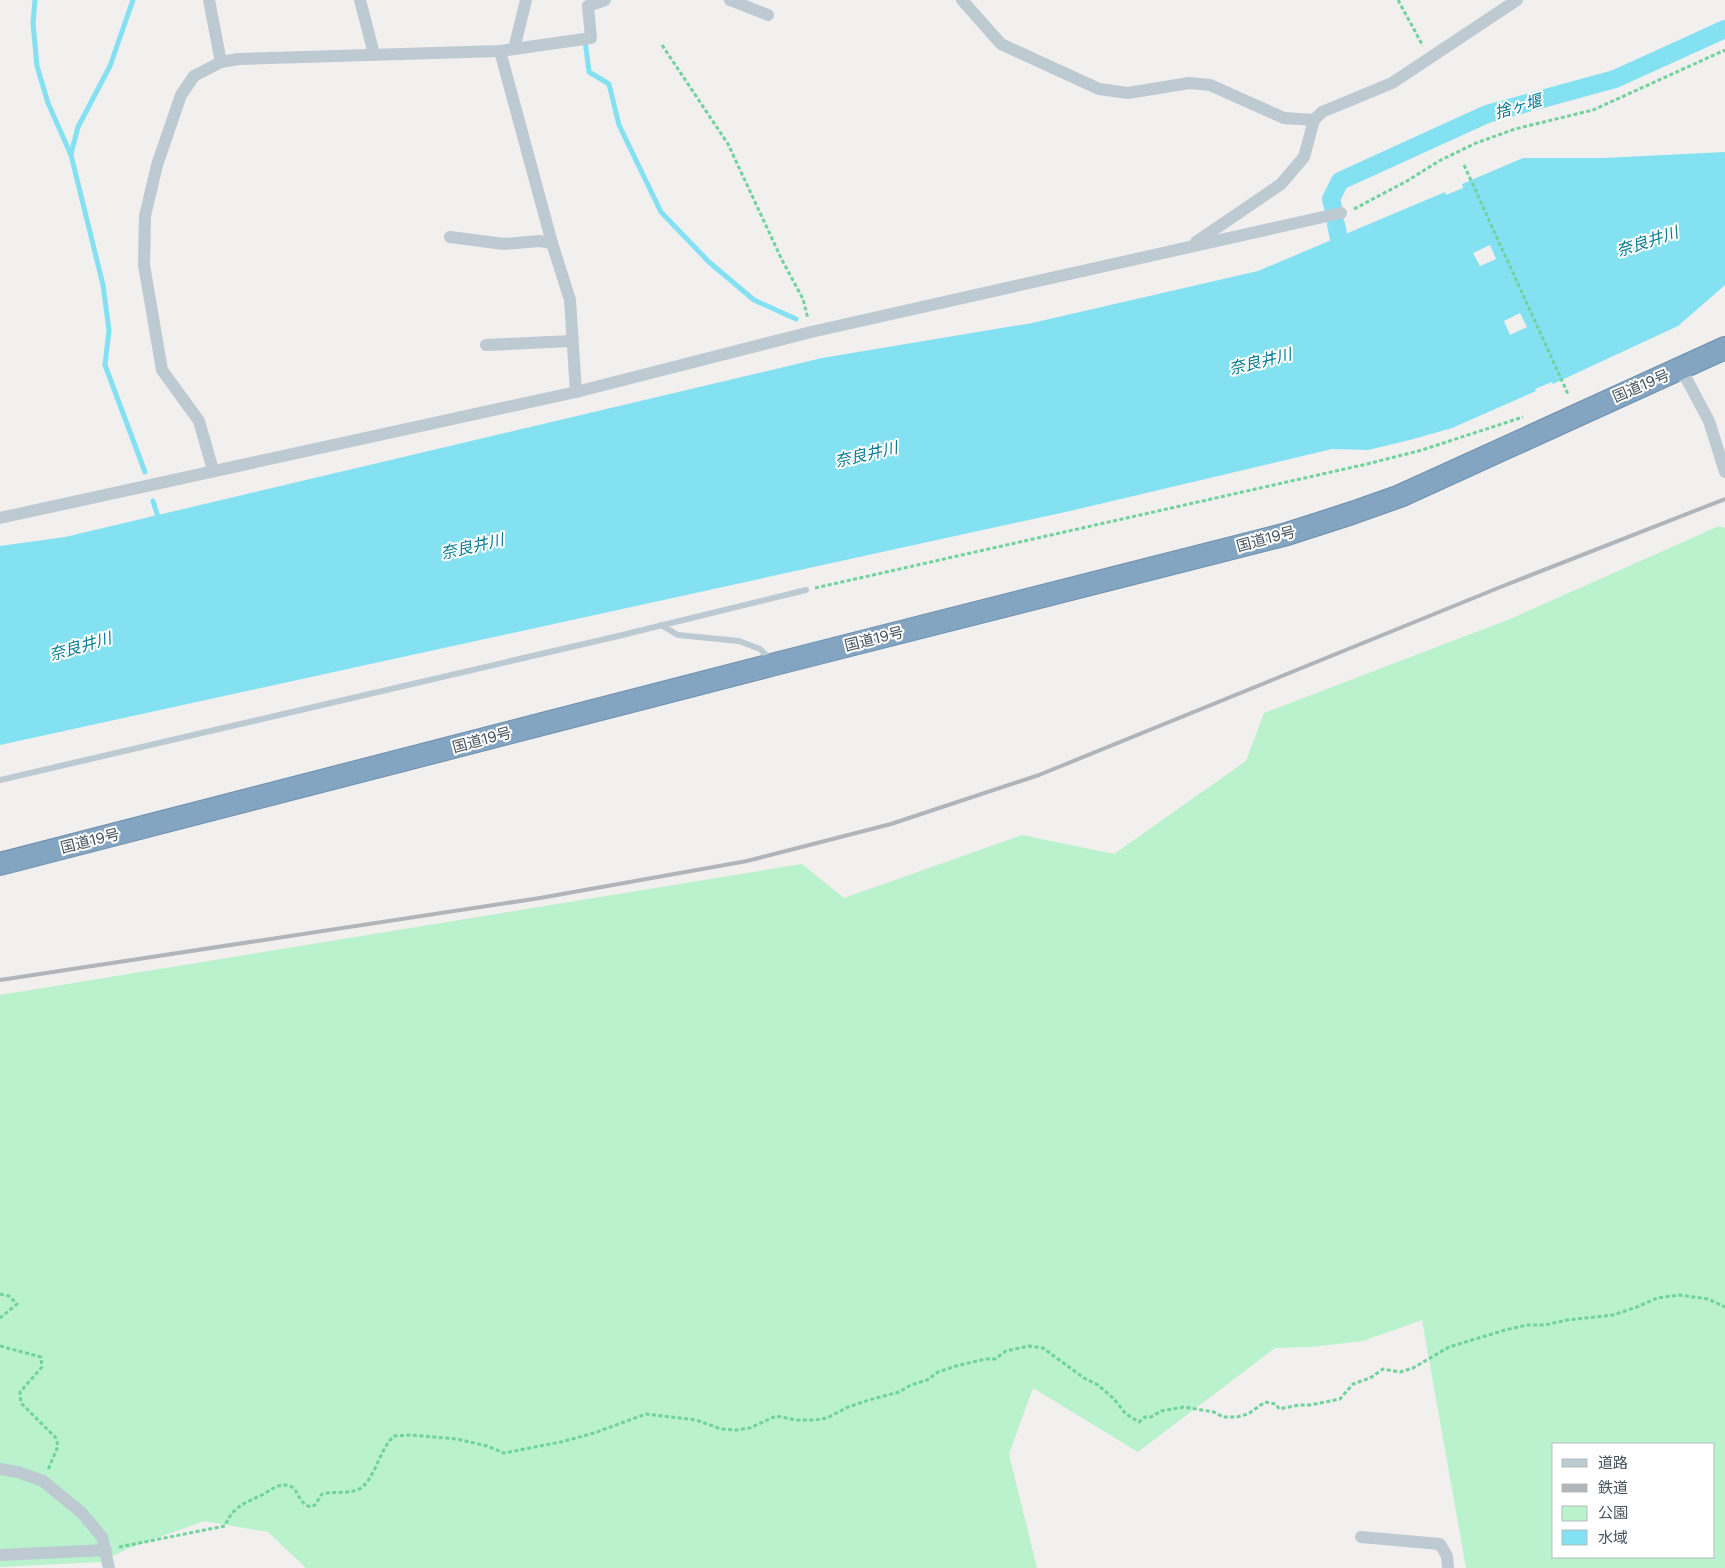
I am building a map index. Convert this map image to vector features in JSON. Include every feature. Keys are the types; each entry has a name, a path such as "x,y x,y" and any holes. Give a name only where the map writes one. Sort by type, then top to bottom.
{"highway":[{"name":"国道19号","path":"0,864 1287,534 1400,496 1596,405 1725,348"}],"street":[{"path":"209,0 221,62"},
{"path":"360,0 374,54"},
{"path":"514,49 526,0"},
{"path":"213,470 199,422 162,370 144,265 145,216 157,165 181,95 194,76 221,62 239,59 500,51 591,38 588,6 605,0"},
{"path":"730,0 768,14"},
{"path":"962,0 1001,44 1099,89 1128,93 1189,83 1210,85 1284,118 1314,120"},
{"path":"1190,246 1281,184 1304,157 1314,120 1322,112 1392,83 1517,0"},
{"path":"500,51 552,243 570,300 571,341 576,392"},
{"path":"0,518 576,392 811,332 1341,213"},
{"path":"450,237 504,244 539,241 552,243"},
{"path":"486,345 571,341"},
{"path":"1673,372 1686,378 1709,421 1725,472"},
{"path":"0,1469 18,1472 43,1481 82,1513 102,1537 109,1568"},
{"path":"1361,1537 1440,1544 1447,1556 1448,1568"},
{"path":"0,1554 106,1550"}],"lane":[{"path":"0,780 661,626 806,590"},
{"path":"661,626 678,635 739,642 760,649 775,664"}],"path":[{"path":"1398,0 1430,58"},
{"path":"662,45 728,144 782,260 803,299 811,332"},
{"path":"1341,213 1358,208 1439,161 1476,143 1515,130 1593,110 1725,50"},
{"path":"1464,165 1568,394"},
{"path":"806,590 1367,464 1422,450 1529,415"},
{"path":"0,1294 8,1296 18,1304 0,1318"},
{"path":"106,1550 225,1526 228,1518 241,1504 278,1485 289,1485 293,1488 298,1499 307,1507 315,1505 322,1494 333,1491 358,1490 369,1481 388,1442 394,1436 411,1435 457,1439 488,1446 504,1453 561,1442 594,1433 646,1414 696,1420 722,1429 736,1430 750,1428 776,1416 797,1420 815,1420 827,1418 848,1407 899,1392 911,1385 927,1380 938,1372 973,1362 995,1359 1006,1351 1029,1346 1043,1348 1084,1378 1098,1385 1114,1399 1126,1414 1139,1422 1145,1417 1152,1417 1161,1411 1184,1406 1214,1412 1223,1417 1237,1417 1248,1414 1265,1402 1276,1404 1279,1409 1340,1399 1353,1384 1370,1378 1383,1369 1400,1372 1413,1368 1449,1347 1527,1325 1545,1325 1567,1320 1613,1315 1638,1307 1657,1298 1679,1295 1708,1299 1725,1307"},
{"path":"0,1346 40,1357 42,1367 20,1392 21,1403 56,1438 58,1446 43,1481"}],"green space":[{"path":"1719,526 1725,528 1725,1568 1466,1568 1422,1320 1363,1341 1311,1347 1275,1348 1138,1452 1033,1388 1009,1454 1037,1568 306,1568 268,1532 204,1521 127,1549 100,1562 0,1567 0,995 802,864 844,898 1022,835 1114,854 1246,761 1264,713 1510,619"}],"water":[{"name":"奈良井川","path":"1725,152 1725,285 1678,326 1452,428 1368,450 1332,449 1070,511 0,745 0,546 65,537 822,358 1032,323 1258,271 1445,192 1446,195 1463,188 1462,184 1523,158 1604,158","holes":["1490,245 1496,259 1480,266 1473,253","1520,313 1527,327 1510,335 1504,321"]}],"waterway":[{"path":"35,0 33,23 37,66 48,103 71,155 103,285 109,330 105,365 145,472"},
{"path":"71,154 78,127 110,66 133,0"},
{"name":"捨ヶ堰","path":"1333,207 1331,199 1340,181 1487,114 1615,79 1725,29"},
{"path":"585,40 589,72 609,84 619,125 661,212 709,262 754,300 796,319"},
{"name":"捨ヶ堰","path":"1336,224 1343,260"},
{"path":"153,501 159,520"}],"railway":[{"path":"0,980 540,898 747,861 891,824 1039,775 1503,586 1725,499"}]}
